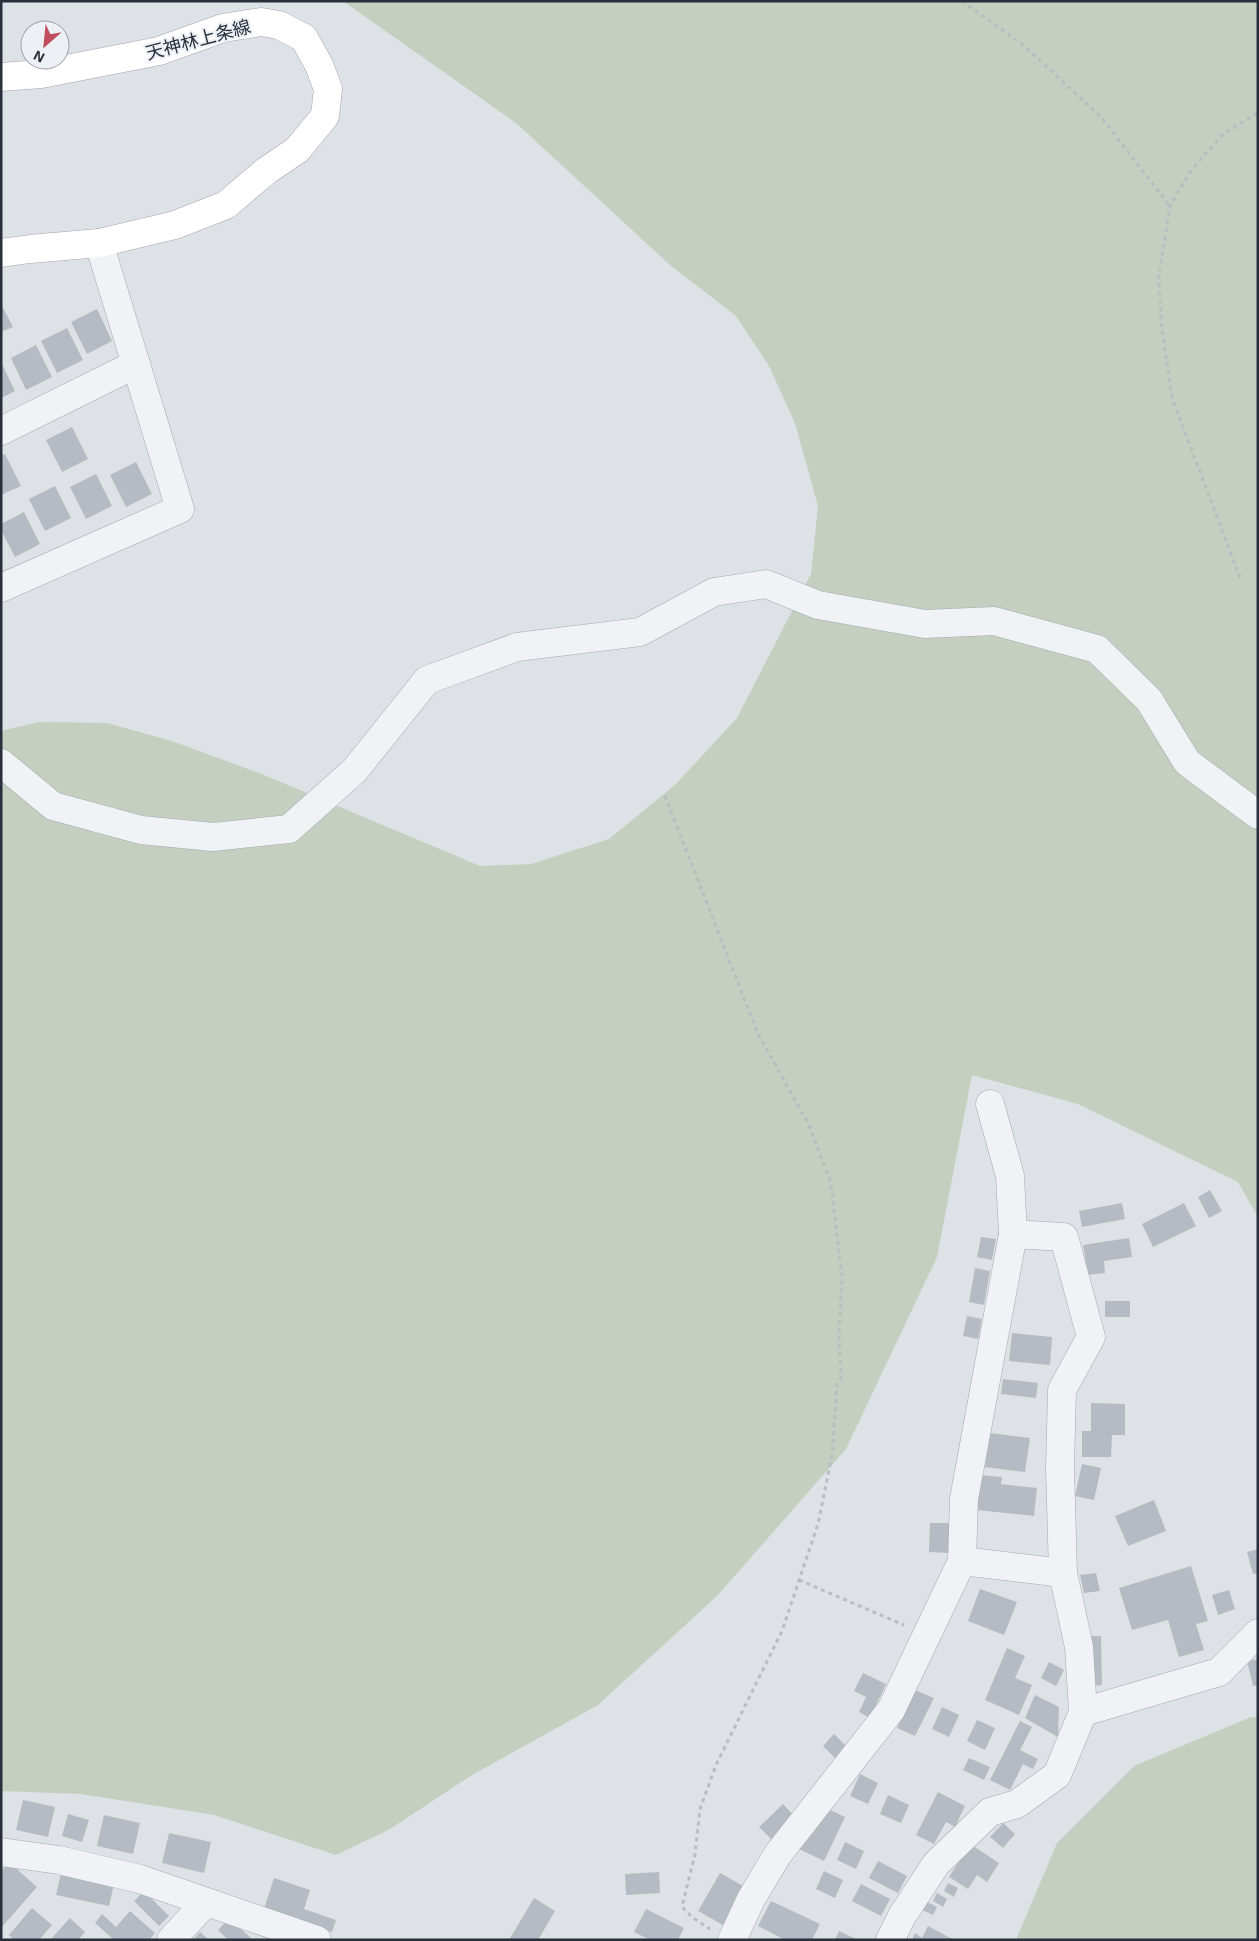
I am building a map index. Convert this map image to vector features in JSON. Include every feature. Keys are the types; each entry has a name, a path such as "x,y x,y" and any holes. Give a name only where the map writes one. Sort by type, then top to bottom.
{"main road":[{"name":"天神林上条線","path":"1,77 41,74 159,51 223,28 261,22 279,25 304,38 319,65 328,89 325,116 297,150 266,171 226,205 175,225 99,243 30,248 1,253"}],"street":[{"path":"1,588 180,509 99,243"},
{"path":"1,431 136,364"},
{"path":"1,763 53,806 141,830 213,837 289,829 355,770 427,680 517,647 640,632 714,592 766,584 818,605 925,624 994,621 1096,649 1149,700 1187,762 1258,815"},
{"path":"723,1935 751,1899 778,1854 891,1710 962,1561 964,1499 1013,1234 1010,1176 990,1104"},
{"path":"890,1940 902,1916 936,1864 990,1812 1017,1804 1057,1775 1083,1712 1079,1647 1064,1573 1060,1468 1062,1390 1091,1337 1064,1237 1013,1234"},
{"path":"962,1561 1064,1573"},
{"path":"1083,1712 1219,1672 1258,1633"},
{"path":"1,1852 59,1860 140,1879 317,1940"},
{"path":"172,1940 206,1902"}],"path":[{"path":"962,1 1023,45 1101,117 1170,206"},
{"path":"1240,578 1172,398 1161,322 1159,275 1170,206 1192,169 1224,133 1258,114"},
{"path":"665,796 758,1034 809,1125 830,1183 842,1277 839,1335 840,1378 837,1384 832,1456 818,1524 782,1631 716,1765 700,1809 695,1854 682,1907 693,1918 723,1935"},
{"path":"799,1580 926,1634"}],"green space":[{"path":"343,1 1258,1 1258,1217 1238,1182 1078,1104 972,1075 937,1257 846,1449 717,1596 598,1705 472,1775 390,1829 336,1855 214,1815 81,1794 1,1791 1,731 39,722 107,723 175,742 264,775 480,866 531,864 609,839 676,784 737,718 811,574 818,506 795,423 769,366 736,316 670,265 516,123"},
{"path":"1251,1717 1258,1717 1258,1940 1016,1940 1057,1843 1134,1766"}],"building":[{"path":"1,304 13,327 1,332"},
{"path":"97,309 112,341 87,354 71,322"},
{"path":"67,328 83,360 57,373 41,341"},
{"path":"36,345 52,377 26,390 11,358"},
{"path":"1,362 15,391 1,398"},
{"path":"72,427 88,459 62,472 46,440"},
{"path":"5,454 21,486 1,495 1,456"},
{"path":"136,462 152,494 126,507 110,475"},
{"path":"96,474 112,506 86,519 70,487"},
{"path":"55,486 71,518 45,531 29,499"},
{"path":"24,512 40,544 15,557 1,530 1,524"},
{"path":"1210,1190 1222,1211 1209,1218 1198,1197"},
{"path":"1122,1203 1125,1219 1082,1227 1079,1211"},
{"path":"1184,1203 1196,1226 1153,1247 1142,1224"},
{"path":"981,1237 996,1239 992,1260 977,1257"},
{"path":"1129,1238 1132,1257 1104,1261 1105,1273 1088,1275 1083,1245"},
{"path":"975,1268 990,1271 984,1305 969,1302"},
{"path":"1105,1301 1130,1301 1130,1317 1105,1317"},
{"path":"967,1316 982,1319 978,1339 963,1336"},
{"path":"1012,1333 1052,1337 1050,1365 1009,1361"},
{"path":"1003,1379 1038,1383 1036,1398 1001,1394"},
{"path":"1091,1403 1125,1404 1125,1435 1112,1435 1111,1457 1082,1457 1082,1431 1091,1431"},
{"path":"990,1433 1030,1438 1025,1472 985,1467"},
{"path":"1082,1464 1101,1468 1094,1500 1075,1496"},
{"path":"980,1475 1002,1477 1001,1484 1037,1488 1034,1516 977,1510"},
{"path":"1154,1500 1166,1531 1128,1546 1115,1516"},
{"path":"930,1523 951,1523 950,1553 929,1552"},
{"path":"1258,1549 1258,1573 1253,1574 1247,1552"},
{"path":"1191,1566 1208,1621 1196,1624 1204,1650 1179,1657 1168,1620 1132,1630 1119,1588"},
{"path":"1096,1573 1100,1591 1084,1593 1080,1575"},
{"path":"980,1589 1017,1602 1004,1635 968,1621"},
{"path":"1229,1590 1235,1609 1218,1615 1212,1595"},
{"path":"1089,1636 1101,1636 1102,1685 1091,1686"},
{"path":"1007,1648 1025,1656 1015,1678 1032,1685 1019,1715 985,1700"},
{"path":"1258,1659 1258,1685 1253,1686 1247,1661"},
{"path":"1049,1662 1064,1670 1056,1686 1041,1678"},
{"path":"863,1673 886,1684 870,1718 859,1712 866,1697 854,1691"},
{"path":"915,1690 934,1698 915,1736 897,1728"},
{"path":"1035,1695 1059,1707 1058,1737 1025,1718"},
{"path":"942,1707 959,1715 949,1737 932,1729"},
{"path":"977,1720 995,1728 985,1750 967,1741"},
{"path":"1020,1721 1032,1727 1020,1750 1038,1759 1033,1769 1023,1764 1010,1790 990,1780"},
{"path":"834,1734 848,1748 836,1759 823,1746"},
{"path":"969,1758 990,1767 984,1780 963,1770"},
{"path":"860,1774 878,1783 868,1804 850,1796"},
{"path":"938,1792 965,1806 955,1827 946,1822 934,1844 916,1835"},
{"path":"888,1795 909,1805 901,1823 880,1814"},
{"path":"23,1800 55,1807 48,1837 16,1830"},
{"path":"783,1804 795,1817 772,1840 759,1827"},
{"path":"826,1808 845,1817 824,1861 799,1849 808,1831 813,1834"},
{"path":"68,1814 89,1820 82,1842 62,1836"},
{"path":"104,1815 140,1823 133,1854 97,1846"},
{"path":"1003,1823 1015,1834 1003,1848 990,1837"},
{"path":"169,1833 211,1842 204,1873 162,1863"},
{"path":"845,1842 864,1851 856,1869 837,1860"},
{"path":"970,1844 999,1863 987,1882 977,1875 968,1889 949,1877"},
{"path":"878,1861 907,1876 898,1893 869,1878"},
{"path":"9,1862 37,1887 1,1928 1,1871"},
{"path":"824,1871 843,1880 835,1898 816,1889"},
{"path":"659,1872 660,1893 626,1895 625,1874"},
{"path":"61,1873 114,1884 109,1906 56,1895"},
{"path":"720,1873 745,1887 723,1925 698,1911"},
{"path":"274,1878 310,1890 304,1909 336,1920 332,1932 264,1909"},
{"path":"948,1883 958,1888 954,1897 944,1891"},
{"path":"861,1884 890,1899 881,1916 852,1901"},
{"path":"144,1891 169,1916 159,1926 134,1901"},
{"path":"937,1893 947,1899 943,1907 933,1901"},
{"path":"534,1898 555,1911 538,1940 509,1940"},
{"path":"771,1901 820,1924 812,1940 785,1940 758,1926"},
{"path":"927,1902 937,1907 933,1915 922,1910"},
{"path":"32,1908 52,1925 39,1940 14,1940 9,1935"},
{"path":"646,1909 684,1928 678,1940 650,1940 634,1932"},
{"path":"130,1911 155,1933 149,1940 114,1940 95,1923 102,1914 116,1927"},
{"path":"70,1918 85,1932 78,1940 50,1940"},
{"path":"229,1918 253,1940 228,1940 218,1930"},
{"path":"928,1926 954,1940 912,1940 915,1933 922,1938"},
{"path":"839,1931 858,1940 835,1940"},
{"path":"200,1932 209,1940 193,1940"}]}
